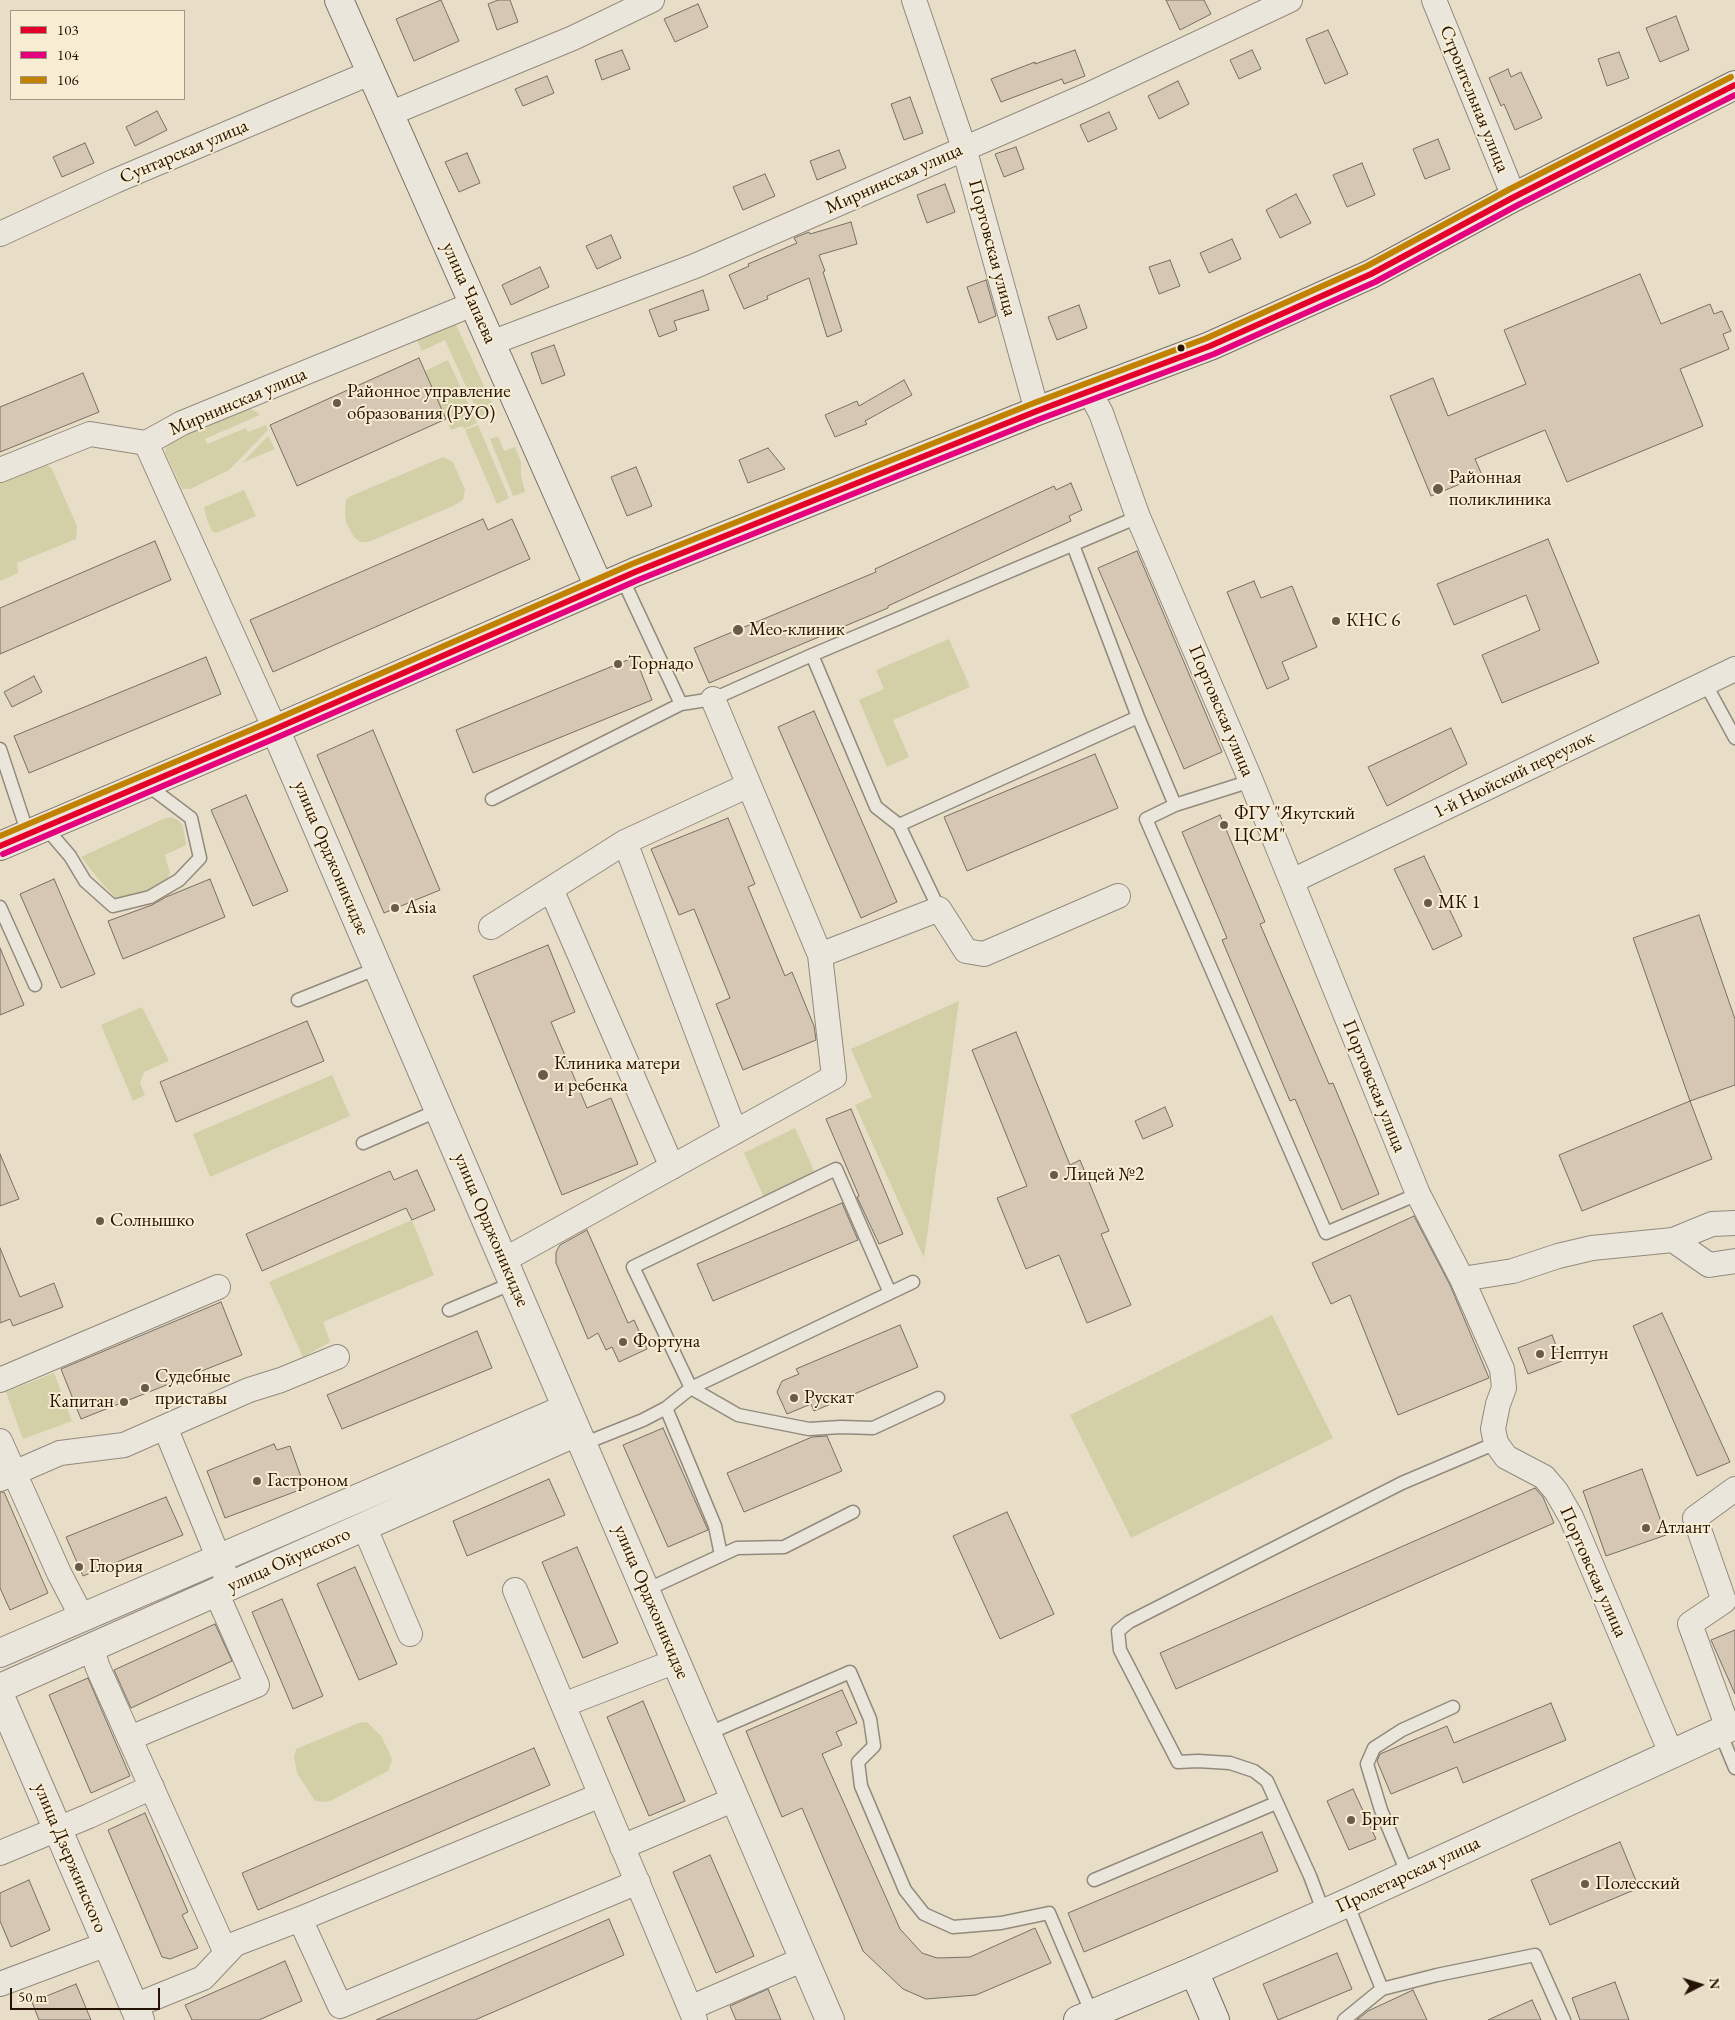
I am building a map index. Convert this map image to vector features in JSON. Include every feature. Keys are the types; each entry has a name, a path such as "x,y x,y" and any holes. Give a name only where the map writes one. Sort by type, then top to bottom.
{"street":[{"name":"улица Чапаева","path":"339,0 491,343 610,582"},
{"path":"389,114 573,38 652,0"},
{"name":"Портовская улица","path":"914,0 964,148 1037,411"},
{"name":"Мирнинская улица","path":"491,343 695,266 1090,94 1290,0"},
{"name":"Строительная улица","path":"1434,0 1514,197"},
{"name":"Сунтарская улица","path":"0,234 115,181 370,72"},
{"path":"0,846 275,729 610,582 1037,411 1210,346 1362,278 1514,197 1735,86"},
{"name":"Мирнинская улица","path":"0,470 90,434 146,443 182,423 473,304"},
{"name":"Портовская улица","path":"1089,391 1101,413 1138,518 1251,781 1418,1194 1462,1279 1502,1369 1504,1388 1498,1404 1493,1429 1496,1443 1506,1457 1544,1477 1556,1491 1571,1517 1671,1753"},
{"name":"улица Орджоникидзе","path":"146,443 275,729 830,2020"},
{"name":"1-й Нюйский переулок","path":"1292,881 1735,669"},
{"path":"509,1271 672,1167 834,1077 820,955 713,699"},
{"path":"491,927 624,842 749,785"},
{"path":"624,842 735,1132"},
{"path":"551,889 672,1167"},
{"path":"820,955 938,909 966,950 984,954 1118,896"},
{"path":"1462,1279 1513,1271 1558,1256 1592,1248 1673,1240 1712,1224 1735,1223"},
{"path":"1673,1240 1709,1265 1735,1261"},
{"path":"0,1380 218,1287"},
{"path":"7,1476 60,1454 124,1445 249,1390 281,1380 337,1357"},
{"path":"130,1738 257,1685 223,1589 218,1559 165,1427"},
{"name":"улица Ойунского","path":"0,1688 364,1526 576,1428"},
{"name":"улица Ойунского","path":"0,1653 218,1559 576,1428"},
{"path":"0,1441 7,1476 82,1617"},
{"path":"1728,1728 1690,1624 1730,1599 1696,1518 1735,1489"},
{"path":"364,1526 410,1634"},
{"path":"515,1590 693,2014 804,1958"},
{"path":"91,1647 98,1668 226,1953"},
{"path":"563,1705 676,1661"},
{"name":"улица Дзержинского","path":"0,1696 137,2013"},
{"name":"Пролетарская улица","path":"1085,2017 1336,1908 1728,1728"},
{"path":"0,1852 58,1830 152,1787"},
{"path":"137,2013 203,1978 235,1944 601,1795"},
{"path":"622,1847 735,1799"},
{"path":"300,1919 340,2006 638,1882"},
{"path":"0,1984 107,1944"},
{"path":"1194,1971 1215,2020"}],"lane":[{"path":"492,799 681,704 713,699 812,655 1138,518"},
{"path":"1073,545 1138,717 1175,805"},
{"path":"610,582 681,704"},
{"path":"812,655 876,808 899,825 938,909"},
{"path":"1705,683 1735,738"},
{"path":"899,825 1138,717"},
{"path":"0,749 37,830 70,856 85,881 114,906 150,897 179,880 200,858 191,818 146,784"},
{"path":"1251,781 1175,805 1146,819 1326,1233 1418,1194"},
{"path":"0,907 35,985"},
{"path":"298,1000 378,968"},
{"path":"363,1143 439,1110"},
{"path":"890,1293 836,1169 633,1267 691,1388 738,1415 809,1429 873,1428 938,1398"},
{"path":"448,1310 509,1271"},
{"path":"576,1428 643,1420 666,1408 691,1388 913,1282"},
{"path":"666,1408 715,1526 721,1555"},
{"path":"1382,1989 1336,1908 1310,1876 1267,1781 1254,1771 1230,1763 1178,1762 1120,1650 1118,1632 1128,1622 1402,1483 1496,1443"},
{"path":"646,1590 736,1548 784,1547 853,1512"},
{"path":"707,1734 850,1672 870,1719 874,1746 858,1762 861,1786 905,1890 924,1914 953,1927 1001,1923 1049,1913 1085,2017"},
{"path":"1408,1875 1381,1810 1367,1764 1374,1748 1402,1730 1453,1707"},
{"path":"1728,1728 1735,1768"},
{"path":"1094,1880 1276,1803"},
{"path":"1344,2020 1382,1989 1437,1975 1535,1955 1564,2020"}],"shaded area":[{"path":"453,318 495,410 480,417 445,340 422,351 415,336"},
{"path":"448,360 477,423 464,429 462,426 451,430 425,371"},
{"path":"245,406 260,415 205,439 207,444 246,428 248,432 266,425 268,430 229,470 190,489 182,489 165,452 167,444 175,438"},
{"path":"478,425 509,498 497,504 465,430"},
{"path":"498,436 504,451 515,447 521,462 521,475 525,492 513,496 490,439"},
{"path":"269,437 275,449 242,463 266,438"},
{"path":"443,457 453,462 465,490 463,500 368,542 360,542 354,537 346,522 346,500 351,496"},
{"path":"46,463 52,469 77,526 76,539 17,563 18,573 0,581 0,473"},
{"path":"244,490 256,516 216,533 212,531 204,507"},
{"path":"949,639 970,687 893,720 909,757 887,767 859,700 884,689 876,670"},
{"path":"171,817 178,820 183,826 186,845 165,855 170,873 165,883 129,898 118,900 81,857 163,819"},
{"path":"959,1001 924,1258 855,1105 872,1097 851,1049"},
{"path":"142,1007 169,1061 144,1072 140,1083 145,1095 133,1101 101,1025"},
{"path":"332,1075 350,1116 210,1177 193,1134"},
{"path":"795,1128 815,1173 764,1197 744,1153"},
{"path":"412,1220 434,1275 323,1322 330,1342 303,1357 269,1282"},
{"path":"1272,1315 1333,1438 1131,1538 1070,1415"},
{"path":"54,1373 72,1421 23,1439 6,1392"},
{"path":"367,1722 381,1736 389,1752 392,1760 388,1771 330,1801 315,1801 297,1773 294,1757 296,1749 359,1723"}],"building":[{"path":"441,0 459,41 414,61 396,19"},
{"path":"498,0 510,0 518,22 497,30 488,4"},
{"path":"1166,0 1204,0 1211,14 1180,30"},
{"path":"698,4 708,27 675,42 664,19"},
{"path":"1676,16 1689,50 1660,62 1646,28"},
{"path":"1328,30 1348,74 1325,84 1306,39"},
{"path":"622,50 630,69 602,80 595,60"},
{"path":"1075,50 1085,76 1064,84 1062,79 1001,102 991,79 1035,62 1035,64"},
{"path":"1252,50 1261,69 1239,79 1230,60"},
{"path":"1619,52 1629,78 1607,86 1598,59"},
{"path":"1508,69 1511,77 1521,72 1542,118 1515,130 1504,104 1501,106 1489,78"},
{"path":"547,76 554,93 523,106 515,89"},
{"path":"1178,81 1189,104 1159,119 1148,96"},
{"path":"910,97 923,133 904,140 891,104"},
{"path":"157,111 167,130 135,146 126,127"},
{"path":"1109,112 1117,129 1088,142 1080,125"},
{"path":"1438,139 1450,169 1425,179 1413,149"},
{"path":"85,143 94,163 62,177 53,157"},
{"path":"1016,147 1024,169 1004,177 995,154"},
{"path":"839,150 846,168 817,180 810,161"},
{"path":"467,153 480,183 459,192 445,162"},
{"path":"1362,163 1375,195 1347,207 1333,175"},
{"path":"765,174 775,196 743,210 733,187"},
{"path":"945,184 955,212 927,223 917,195"},
{"path":"1296,194 1311,223 1280,238 1266,210"},
{"path":"851,222 857,244 819,255 842,331 827,337 809,278 767,296 768,299 744,309 729,275 749,266 748,264 797,243 794,238 809,232 810,234"},
{"path":"611,235 621,258 597,269 586,246"},
{"path":"1232,239 1241,259 1209,273 1200,253"},
{"path":"1170,260 1180,286 1159,294 1149,267"},
{"path":"540,267 549,287 511,305 502,285"},
{"name":"Районная поликлиника","path":"1640,274 1661,324 1710,304 1714,314 1722,311 1731,331 1723,334 1729,349 1680,369 1703,426 1567,482 1545,430 1475,459 1482,475 1431,496 1390,396 1433,378 1448,416 1526,384 1504,330"},
{"path":"986,280 996,316 979,323 967,287"},
{"path":"703,290 709,310 674,321 677,330 659,337 649,310"},
{"path":"1079,305 1087,328 1057,340 1048,317"},
{"path":"554,345 565,375 542,384 531,353"},
{"path":"419,358 446,419 297,486 270,425"},
{"path":"83,373 99,412 0,452 0,407"},
{"path":"904,380 912,395 865,421 867,424 835,437 825,415 857,401 859,406"},
{"path":"768,448 785,469 748,483 739,460"},
{"path":"636,467 652,506 627,516 611,477"},
{"path":"1071,483 1082,510 1069,516 1071,521 888,606 888,608 709,683 694,648 876,572 875,569 1054,486 1056,490"},
{"path":"483,519 488,530 512,519 530,559 273,672 250,620"},
{"path":"1548,539 1599,663 1502,703 1482,655 1540,630 1526,595 1454,625 1437,584"},
{"path":"155,541 171,580 0,654 0,608"},
{"path":"1137,551 1222,752 1184,769 1098,568"},
{"path":"1254,581 1261,598 1292,586 1317,647 1282,662 1289,679 1267,689 1227,592"},
{"path":"206,657 221,694 29,773 14,736"},
{"path":"635,657 652,700 473,773 456,730"},
{"path":"34,676 42,692 12,707 4,692"},
{"path":"814,711 897,902 861,918 778,727"},
{"path":"1451,728 1467,764 1387,806 1368,767"},
{"path":"373,730 440,890 384,913 317,755"},
{"path":"1095,754 1118,808 967,871 944,817"},
{"path":"246,795 288,891 253,906 211,810"},
{"path":"1220,815 1265,922 1260,924 1329,1084 1333,1083 1379,1194 1342,1210 1295,1099 1290,1101 1222,940 1227,938 1182,832"},
{"path":"728,818 755,884 748,887 785,976 792,972 814,1026 816,1040 743,1070 716,1004 730,998 694,909 679,915 651,849"},
{"name":"МК 1","path":"1424,856 1462,936 1433,950 1394,869"},
{"path":"54,879 95,974 61,988 20,894"},
{"path":"210,879 225,917 123,959 108,921 152,905 166,897"},
{"path":"1699,915 1735,1019 1735,1085 1690,1101 1633,938"},
{"path":"548,945 575,1012 551,1022 587,1108 611,1098 638,1164 562,1195 473,976"},
{"path":"0,948 24,1005 0,1015"},
{"path":"307,1021 324,1061 176,1122 160,1082"},
{"name":"Лицей №2","path":"1016,1032 1070,1165 1080,1160 1109,1231 1101,1234 1131,1305 1087,1323 1059,1255 1026,1269 997,1198 1027,1186 972,1050"},
{"path":"1690,1101 1712,1159 1582,1211 1559,1155"},
{"path":"1165,1107 1173,1126 1143,1139 1135,1121"},
{"path":"851,1109 903,1234 879,1244 857,1197 859,1196 826,1119"},
{"path":"0,1154 19,1199 0,1206"},
{"path":"417,1170 435,1210 412,1220 406,1208 262,1271 246,1234 390,1171 394,1180"},
{"path":"842,1203 858,1240 713,1301 697,1264"},
{"path":"1414,1216 1450,1285 1489,1378 1398,1415 1350,1295 1331,1304 1312,1263"},
{"path":"587,1230 628,1323 634,1320 647,1349 619,1362 612,1347 606,1350 598,1333 588,1339 556,1263 556,1252 560,1245"},
{"path":"0,1248 20,1297 54,1283 63,1307 13,1326 10,1319 0,1323"},
{"path":"221,1302 242,1355 81,1419 61,1369"},
{"path":"1662,1313 1730,1462 1697,1476 1633,1326"},
{"path":"900,1325 918,1367 814,1411 811,1404 787,1414 777,1392 782,1381 799,1374 796,1369"},
{"path":"477,1331 492,1368 342,1429 327,1395"},
{"name":"Нептун","path":"1552,1335 1562,1361 1528,1374 1518,1348"},
{"path":"663,1428 708,1530 668,1547 623,1445"},
{"path":"827,1436 842,1471 744,1512 727,1473 812,1437"},
{"name":"Гастроном","path":"274,1444 277,1450 290,1446 305,1488 225,1518 207,1471"},
{"path":"1642,1469 1666,1535 1606,1556 1583,1491"},
{"path":"549,1479 565,1515 467,1556 453,1521"},
{"path":"1535,1488 1543,1497 1554,1523 1176,1689 1160,1653"},
{"path":"0,1492 4,1492 48,1593 10,1610 0,1588"},
{"path":"166,1497 183,1535 83,1576 66,1537"},
{"path":"1007,1512 1054,1614 1000,1639 953,1536"},
{"path":"577,1547 618,1643 583,1658 542,1562"},
{"path":"355,1567 397,1664 359,1680 317,1584"},
{"path":"282,1599 323,1696 293,1709 252,1612"},
{"path":"215,1624 232,1661 131,1708 114,1670"},
{"path":"1735,1630 1735,1694 1711,1640"},
{"path":"88,1678 130,1776 91,1793 49,1695"},
{"path":"842,1690 857,1723 836,1732 842,1745 822,1754 900,1929 922,1953 937,1958 970,1957 1035,1928 1051,1963 976,1995 926,1999 903,1989 863,1951 802,1808 782,1817 746,1731"},
{"path":"643,1701 685,1801 649,1816 607,1717"},
{"path":"1551,1703 1566,1740 1463,1783 1457,1767 1391,1794 1377,1761 1380,1754 1447,1726 1454,1743"},
{"path":"534,1748 550,1785 258,1910 242,1873"},
{"name":"Бриг","path":"1353,1789 1376,1839 1349,1850 1327,1801"},
{"path":"145,1813 188,1912 182,1915 198,1948 170,1959 162,1957 108,1830"},
{"path":"1262,1832 1278,1871 1084,1952 1068,1913"},
{"name":"Полесский","path":"1620,1842 1639,1888 1550,1925 1531,1880"},
{"path":"710,1855 754,1956 716,1973 673,1872"},
{"path":"29,1880 50,1930 11,1947 0,1921 0,1893"},
{"path":"609,1919 624,1955 475,2020 376,2020"},
{"path":"1337,1953 1352,1989 1278,2020 1263,1984"},
{"path":"285,1961 302,2001 259,2020 192,2020 185,2005"},
{"path":"1615,1982 1629,2020 1580,2020 1572,1998"},
{"path":"76,1984 91,2020 39,2020 32,2002"},
{"path":"768,1989 781,2020 736,2020 730,2006"},
{"path":"1413,1990 1427,2020 1357,2020 1368,2011"},
{"path":"1532,2000 1541,2020 1488,2020"}],"transit line":[{"name":"106","path":"0,836 272,721 632,564 1034,403 1207,338 1367,266 1510,189 1731,77"},
{"name":"103","path":"0,846 275,729 635,572 1037,411 1210,346 1371,274 1514,197 1735,85"},
{"name":"104","path":"3,854 278,737 638,580 1040,419 1214,354 1375,282 1518,205 1735,95"}],"place":[{"name":"Районное управление образования (РУО)","path":"337,403"},
{"name":"Районная поликлиника","path":"1438,489"},
{"name":"КНС 6","path":"1336,621"},
{"name":"Мео-клиник","path":"738,630"},
{"name":"Торнадо","path":"618,664"},
{"name":"ФГУ \"Якутский ЦСМ\"","path":"1224,825"},
{"name":"МК 1","path":"1428,903"},
{"name":"Asia","path":"395,908"},
{"name":"Клиника матери и ребенка","path":"543,1075"},
{"name":"Лицей №2","path":"1054,1175"},
{"name":"Солнышко","path":"100,1221"},
{"name":"Фортуна","path":"623,1342"},
{"name":"Нептун","path":"1540,1354"},
{"name":"Судебные приставы","path":"145,1388"},
{"name":"Рускат","path":"794,1398"},
{"name":"Капитан","path":"124,1402"},
{"name":"Гастроном","path":"257,1481"},
{"name":"Атлант","path":"1646,1528"},
{"name":"Глория","path":"79,1567"},
{"name":"Бриг","path":"1351,1820"},
{"name":"Полесский","path":"1585,1884"}]}
